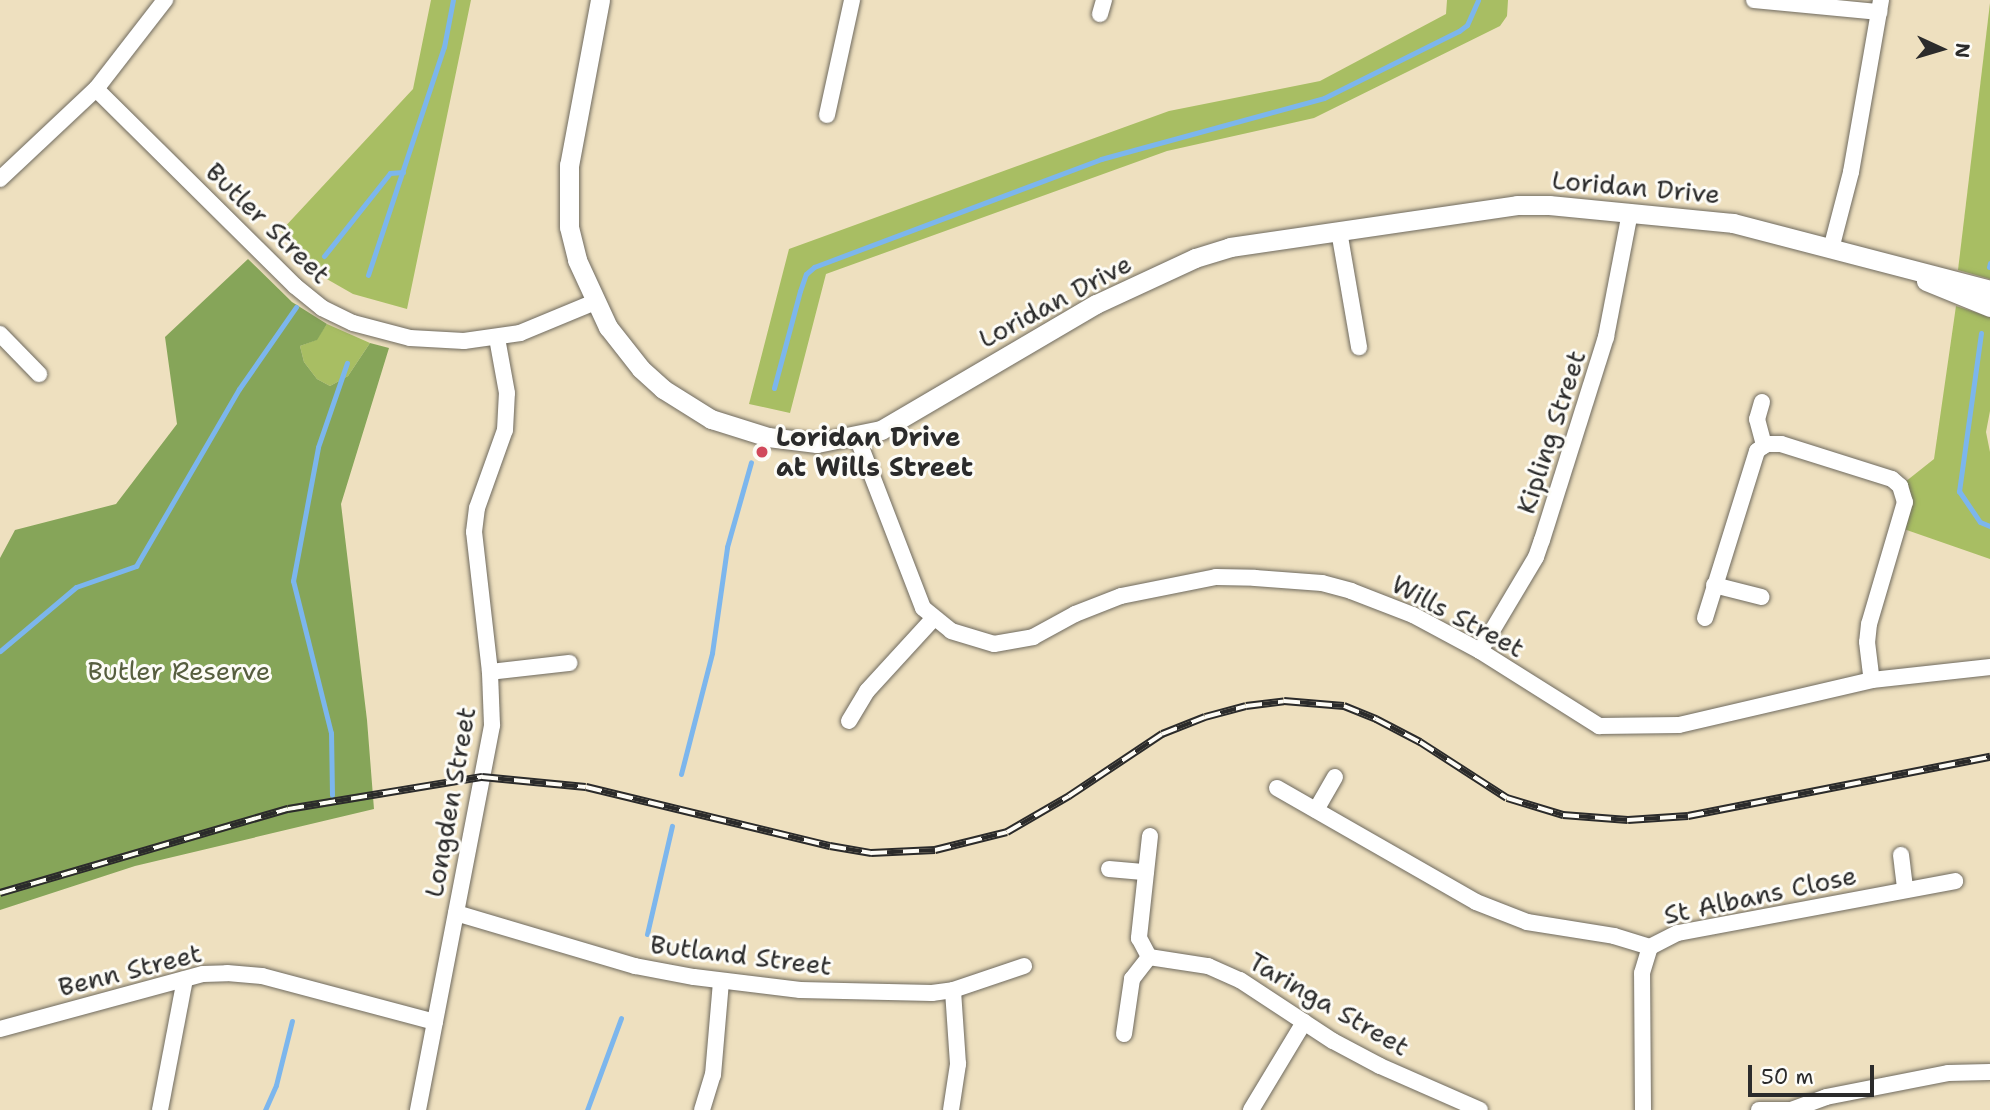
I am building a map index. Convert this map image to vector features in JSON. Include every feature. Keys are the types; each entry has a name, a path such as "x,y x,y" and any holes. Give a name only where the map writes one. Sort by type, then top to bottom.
{"street":[{"path":"0,179 96,89 165,0"},
{"name":"Loridan Drive","path":"600,0 573,133 567,197 575,249 595,302 608,327 641,369 690,408 740,430 792,441 817,443 881,430 1096,304 1195,258 1230,247 1517,205 1630,212 1733,223 1990,290"},
{"path":"827,115 852,0"},
{"path":"1754,0 1880,6 1851,172 1831,249"},
{"name":"Butler Street","path":"96,89 295,286 321,308 353,323 411,338 464,341 497,338 542,326 595,302"},
{"name":"Kipling Street","path":"1480,651 1536,557 1542,540 1606,337 1630,212"},
{"path":"1339,231 1359,347"},
{"name":"Loridan Drive","path":"1906,270 1940,289 1990,307"},
{"path":"0,334 39,374"},
{"name":"Longden Street","path":"418,1110 492,725 490,672 474,532 477,508 505,430 507,393 497,338"},
{"path":"1762,402 1757,419 1764,446"},
{"name":"Wills Street","path":"857,437 917,596 933,619 970,639 995,644 1015,643 1121,596 1216,577 1322,583 1351,590 1413,615 1480,651 1599,726 1679,725 1872,680 1990,667"},
{"path":"1705,618 1756,451 1764,446 1781,444 1892,479 1900,486 1905,502 1869,624 1867,642 1872,680"},
{"path":"1714,585 1761,597"},
{"path":"849,721 867,691 933,619"},
{"path":"490,672 569,663"},
{"path":"1316,810 1335,777"},
{"name":"St Albans Close","path":"1277,788 1476,902 1556,929 1614,936 1650,947 1678,933 1955,881"},
{"path":"1124,1034 1132,979 1149,957 1139,938 1150,836"},
{"path":"1901,855 1905,890"},
{"path":"1109,869 1146,872"},
{"name":"Butland Street","path":"456,914 635,966 721,981 891,994 953,990 1024,966"},
{"path":"1643,1110 1642,973 1650,947"},
{"name":"Taringa Street","path":"1149,957 1208,966 1240,980 1304,1022 1380,1066 1480,1110"},
{"name":"Benn Street","path":"0,1029 186,979 227,973 262,976 435,1022"},
{"path":"160,1110 186,979"},
{"path":"702,1110 713,1075 721,981"},
{"path":"951,1110 957,1064 953,990"},
{"path":"1251,1110 1304,1022"},
{"path":"1759,1110 1791,1110 1826,1097 1948,1073 1990,1072"}],"green space":[{"path":"431,0 471,0 407,309 353,294 325,278 295,252 281,231 413,89"},
{"path":"1447,0 1508,0 1507,16 1500,26 1314,118 1167,151 826,274 790,413 749,404 789,249 1169,111 1320,81 1446,14"},
{"path":"1990,3 1990,279 1958,270"},
{"name":"Butler Reserve","path":"248,259 292,302 327,324 317,340 300,346 304,362 317,379 330,386 348,376 370,343 389,348 341,504 367,720 374,809 135,866 0,910 0,558 15,530 116,504 177,424 165,337"},
{"path":"1956,306 1990,317 1990,411 1986,432 1990,452 1990,559 1898,527 1900,486 1934,459"},
{"path":"327,324 370,343 348,376 330,386 317,379 304,362 300,346 316,340"}],"waterway":[{"path":"368,275 444,47 453,0"},
{"path":"774,388 800,291 806,274 814,267 1101,159 1324,98 1459,31 1467,25 1478,0"},
{"path":"324,256 390,173 403,172"},
{"path":"1989,267 1990,263"},
{"path":"0,651 76,587 136,566 239,389 296,307"},
{"path":"1981,333 1959,491 1980,522 1990,526"},
{"path":"332,795 331,733 293,581 318,447 347,363"},
{"path":"681,774 712,653 727,547 751,462"},
{"path":"647,934 672,826"},
{"path":"587,1110 621,1018"},
{"path":"265,1110 276,1085 292,1021"}],"railway":[{"path":"0,893 288,809 482,777 586,787 830,846 871,853 935,850 1007,832 1069,796 1162,734 1205,717 1246,706 1284,701 1344,706 1376,719 1420,742 1507,798 1563,815 1628,820 1688,816 1990,757"}],"place":[{"name":"Loridan Drive at Wills Street","path":"762,452"}]}
